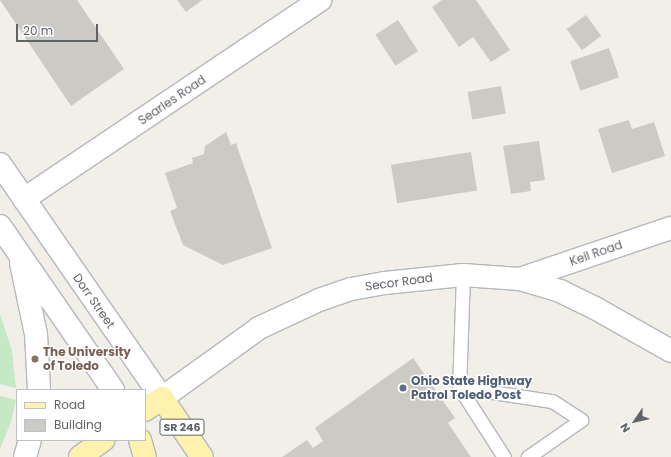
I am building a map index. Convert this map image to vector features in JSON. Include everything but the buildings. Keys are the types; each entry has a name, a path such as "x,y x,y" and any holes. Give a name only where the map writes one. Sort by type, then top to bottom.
{"main road":[{"name":"Dorr Street","path":"153,404 202,457"},
{"path":"80,457 102,441"},
{"path":"140,441 145,457"}],"street":[{"name":"Searles Road","path":"24,199 320,0"},
{"name":"Dorr Street","path":"0,164 24,199 144,389"},
{"path":"0,226 112,389"},
{"name":"Keil Road","path":"520,279 671,228"},
{"path":"20,254 36,334 39,389"},
{"name":"Secor Road","path":"153,404 259,328 319,300 351,289 384,283 463,275 520,279 560,291 595,308 671,351"},
{"name":"Dorr Street","path":"146,393 153,404"},
{"path":"25,457 30,441"}],"lane":[{"path":"463,275 459,387 504,457"},
{"path":"459,387 552,401 581,420 528,457"}],"green space":[{"path":"0,314 12,351 16,388 0,384"},
{"path":"0,396 16,400 11,422 0,449"}],"place":[{"name":"The University of Toledo","path":"35,359"},
{"name":"Ohio State Highway Patrol Toledo Post","path":"403,388"}]}
